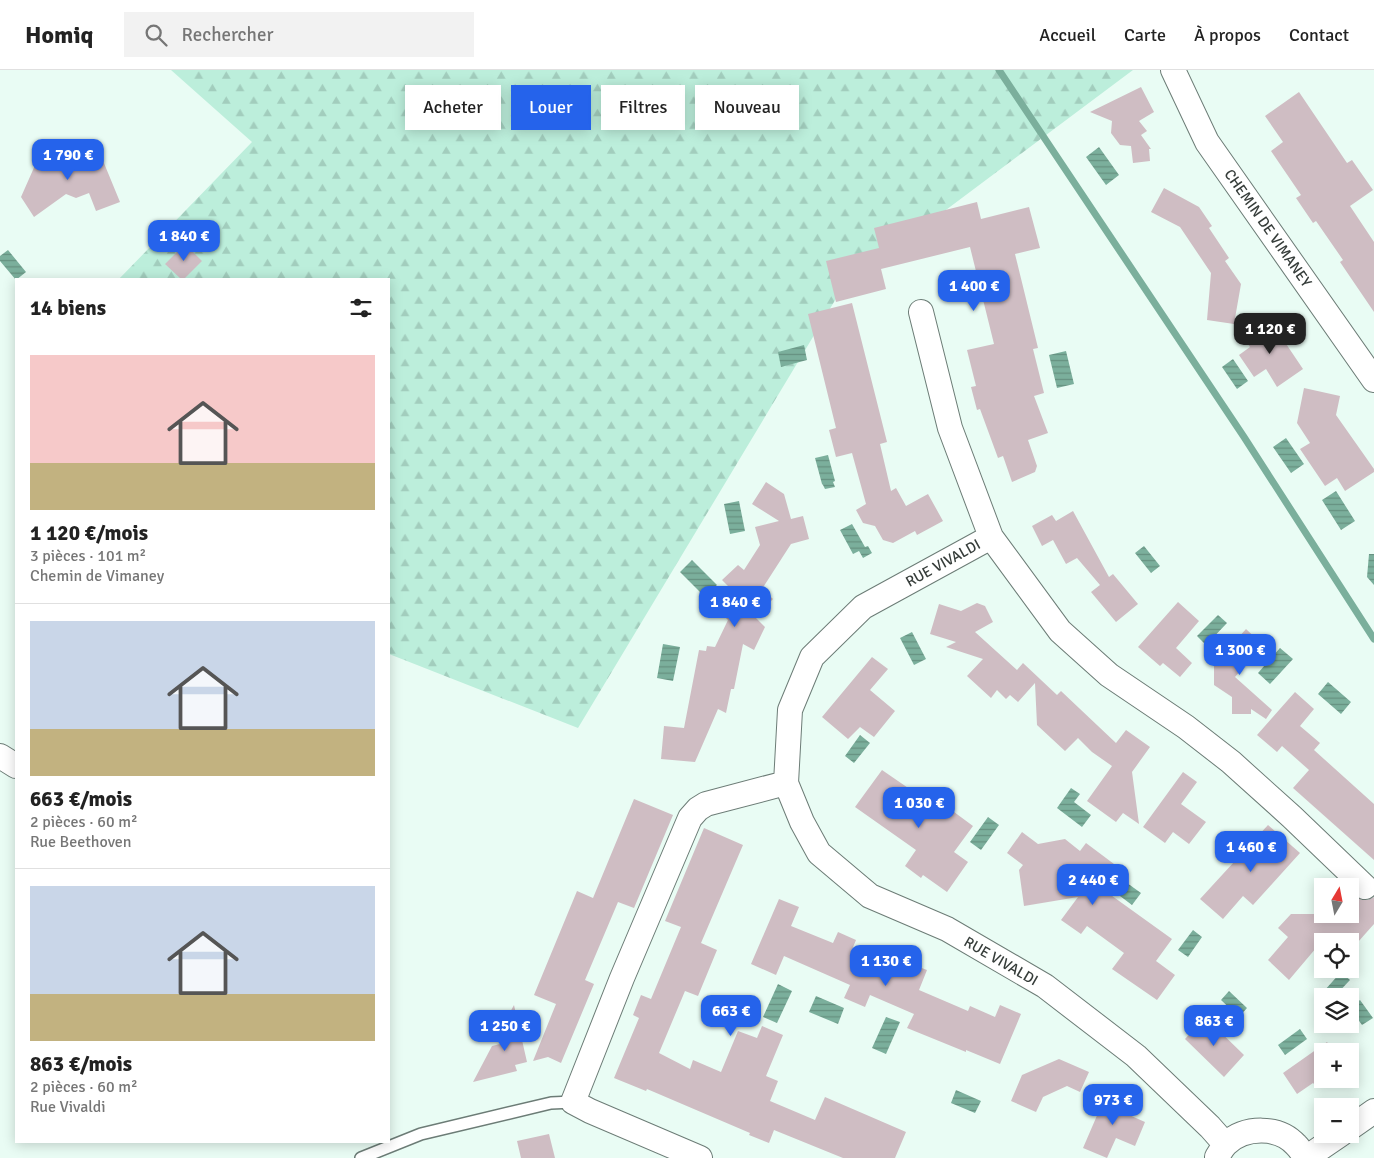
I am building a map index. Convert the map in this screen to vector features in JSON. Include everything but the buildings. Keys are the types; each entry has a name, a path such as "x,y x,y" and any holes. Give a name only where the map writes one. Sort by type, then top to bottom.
{"street":[{"name":"CHEMIN DE VIMANEY","path":"1173,70 1207,142 1374,380"},
{"name":"RUE VIVALDI","path":"921,312 950,428 991,537 1060,631 1108,674 1186,727 1231,762 1365,887"},
{"name":"RUE VIVALDI","path":"991,537 863,607 812,657 790,710 786,783 802,822 819,853 870,896 947,929 1045,986 1136,1056 1210,1127 1221,1151 1234,1138 1249,1131 1266,1130 1282,1135 1296,1145 1306,1158"},
{"path":"0,756 15,765"},
{"path":"700,1158 590,1111 574,1102 622,978 690,818 698,809 706,804 786,783"},
{"path":"1359,1122 1374,1111"},
{"path":"1306,1158 1328,1143"}],"lane":[{"path":"361,1158 421,1134 552,1102 574,1102"}],"green space":[{"path":"171,70 1133,70 843,287 578,728 390,654 390,278 120,278 252,142"}],"shaded area":[{"path":"1099,147 1119,175 1106,185 1086,157"},
{"path":"8,250 26,272 15,279 0,261 0,256"},
{"path":"804,345 807,360 781,367 778,352"},
{"path":"1066,351 1074,384 1057,388 1049,355"},
{"path":"1233,359 1248,381 1237,389 1222,367"},
{"path":"1286,438 1304,464 1291,473 1273,447"},
{"path":"828,455 835,487 825,489 815,458"},
{"path":"1336,491 1355,521 1341,530 1322,500"},
{"path":"739,501 745,531 730,534 724,504"},
{"path":"852,524 865,547 868,546 872,553 863,558 859,551 853,554 840,530"},
{"path":"1144,546 1160,566 1151,573 1135,553"},
{"path":"1369,554 1374,554 1374,585 1367,577"},
{"path":"692,560 717,585 704,596 680,572"},
{"path":"1218,615 1227,623 1206,645 1197,636"},
{"path":"912,632 926,659 914,665 900,638"},
{"path":"663,644 680,647 673,681 657,678"},
{"path":"1280,648 1293,659 1270,684 1258,673"},
{"path":"1328,682 1351,702 1341,714 1318,694"},
{"path":"860,735 870,743 854,763 845,756"},
{"path":"1071,788 1080,794 1074,802 1091,815 1082,827 1057,808"},
{"path":"988,817 999,825 981,850 970,842"},
{"path":"1120,878 1141,893 1132,905 1112,890"},
{"path":"1193,930 1202,937 1188,957 1178,950"},
{"path":"1336,978 1348,978 1350,980 1342,988 1327,988"},
{"path":"778,984 792,991 777,1023 763,1017"},
{"path":"1229,991 1247,1008 1239,1017 1221,1000"},
{"path":"816,996 844,1008 838,1024 809,1012"},
{"path":"1359,1001 1373,1018 1362,1025 1359,1021"},
{"path":"886,1017 900,1022 886,1054 872,1048"},
{"path":"1300,1029 1307,1039 1285,1055 1278,1045"},
{"path":"956,1090 981,1101 975,1113 951,1103"}],"waterway":[{"path":"999,70 1244,437 1374,639"}]}
